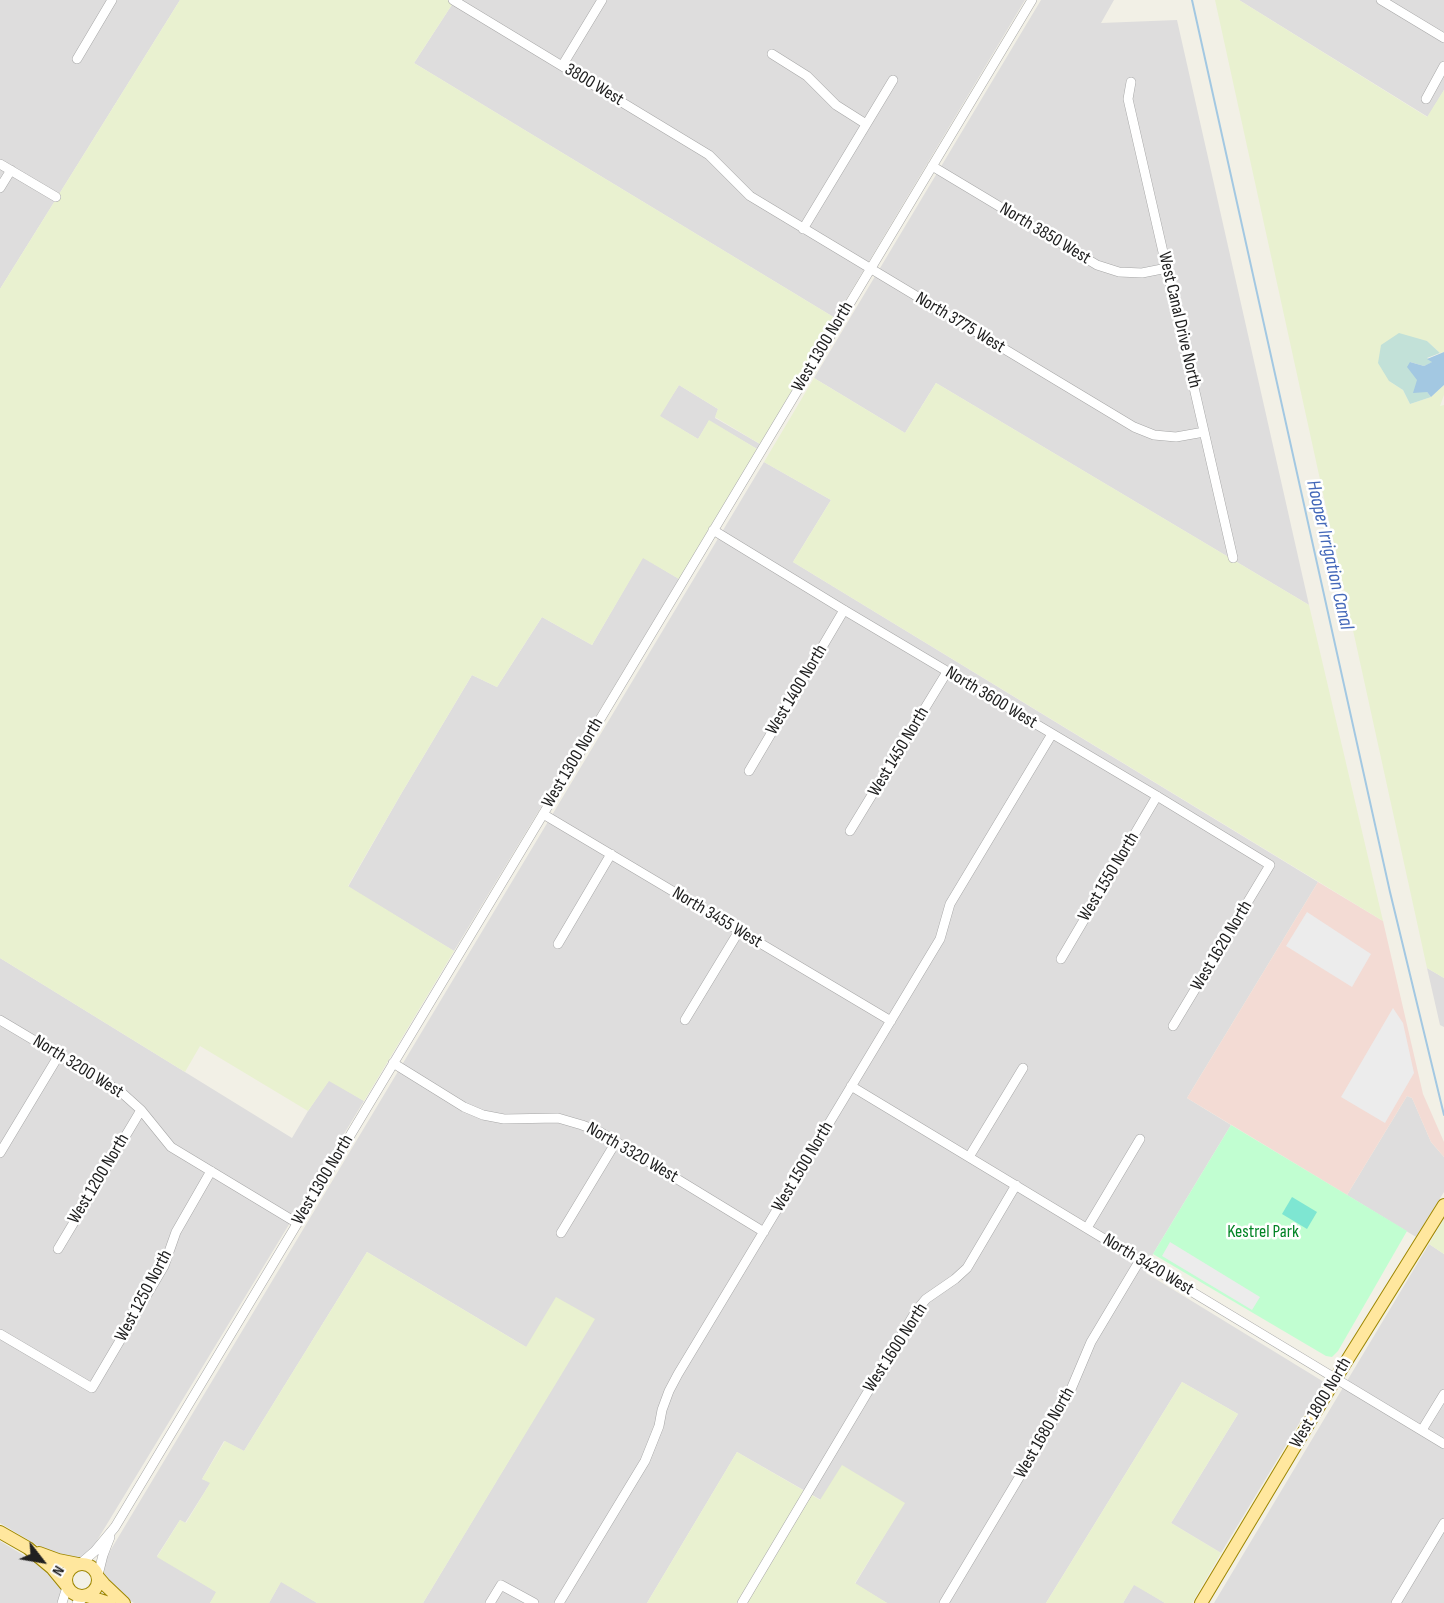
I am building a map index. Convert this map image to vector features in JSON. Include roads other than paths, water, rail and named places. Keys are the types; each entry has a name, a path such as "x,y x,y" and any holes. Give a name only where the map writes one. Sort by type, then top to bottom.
{"main road":[{"name":"West 1800 North","path":"1201,1603 1336,1378 1444,1205"},
{"path":"0,1532 28,1548 57,1560 91,1566 108,1589 124,1603"},
{"path":"28,1548 52,1568 75,1595 109,1603"},
{"path":"67,1586 67,1574 73,1566 79,1564"},
{"path":"83,1598 98,1586 98,1576"}],"street":[{"path":"77,59 112,0"},
{"name":"3800 West","path":"453,0 709,155 730,176"},
{"path":"562,66 602,0"},
{"name":"West 1300 North","path":"98,1576 103,1555 115,1527 1032,0"},
{"path":"1381,0 1444,38"},
{"path":"772,54 807,76 836,105 866,124"},
{"path":"1426,99 1444,66"},
{"path":"803,229 893,80"},
{"name":"West Canal Drive North","path":"1131,82 1128,99 1233,558"},
{"path":"0,164 56,197"},
{"name":"North 3850 West","path":"932,166 1097,265 1119,272 1142,273 1167,268"},
{"path":"0,188 11,170"},
{"name":"North 3775 West","path":"730,176 750,196 803,229 1134,427 1154,435 1176,437 1204,432"},
{"name":"North 3600 West","path":"713,530 1270,865"},
{"name":"West 1400 North","path":"749,771 844,610"},
{"name":"West 1450 North","path":"850,831 947,672"},
{"name":"West 1500 North","path":"559,1603 645,1461 659,1426 669,1391 678,1374 940,939 950,904 1052,734"},
{"name":"West 1550 North","path":"1061,959 1157,796"},
{"name":"North 3455 West","path":"543,814 891,1022"},
{"path":"558,944 611,854"},
{"name":"West 1620 North","path":"1173,1026 1270,865"},
{"path":"685,1020 739,931"},
{"name":"North 3200 West","path":"0,1020 121,1092 141,1110 171,1147 297,1223"},
{"path":"0,1154 59,1055"},
{"name":"North 3320 West","path":"393,1063 464,1107 483,1115 504,1119 558,1118 600,1132 764,1232"},
{"path":"969,1157 1023,1068"},
{"name":"North 3420 West","path":"851,1086 1444,1444"},
{"name":"West 1200 North","path":"58,1249 141,1110"},
{"path":"1087,1228 1140,1139"},
{"path":"561,1233 616,1142"},
{"name":"West 1250 North","path":"0,1334 92,1388 164,1266 176,1232 211,1171"},
{"name":"West 1600 North","path":"742,1603 916,1311 926,1299 955,1280 967,1268 1016,1185"},
{"name":"West 1680 North","path":"944,1603 1069,1394 1090,1341 1140,1260"},
{"path":"1422,1430 1444,1394"},
{"path":"1396,1603 1444,1523"},
{"name":"West 1300 North","path":"79,1564 95,1551 115,1527"},
{"path":"490,1603 501,1585 534,1603"},
{"path":"62,1603 67,1586"}],"waterway":[{"name":"Hooper Irrigation Canal","path":"1192,0 1390,892 1444,1115"}],"park label":[{"name":"Kestrel Park","path":"1263,1232"}]}
